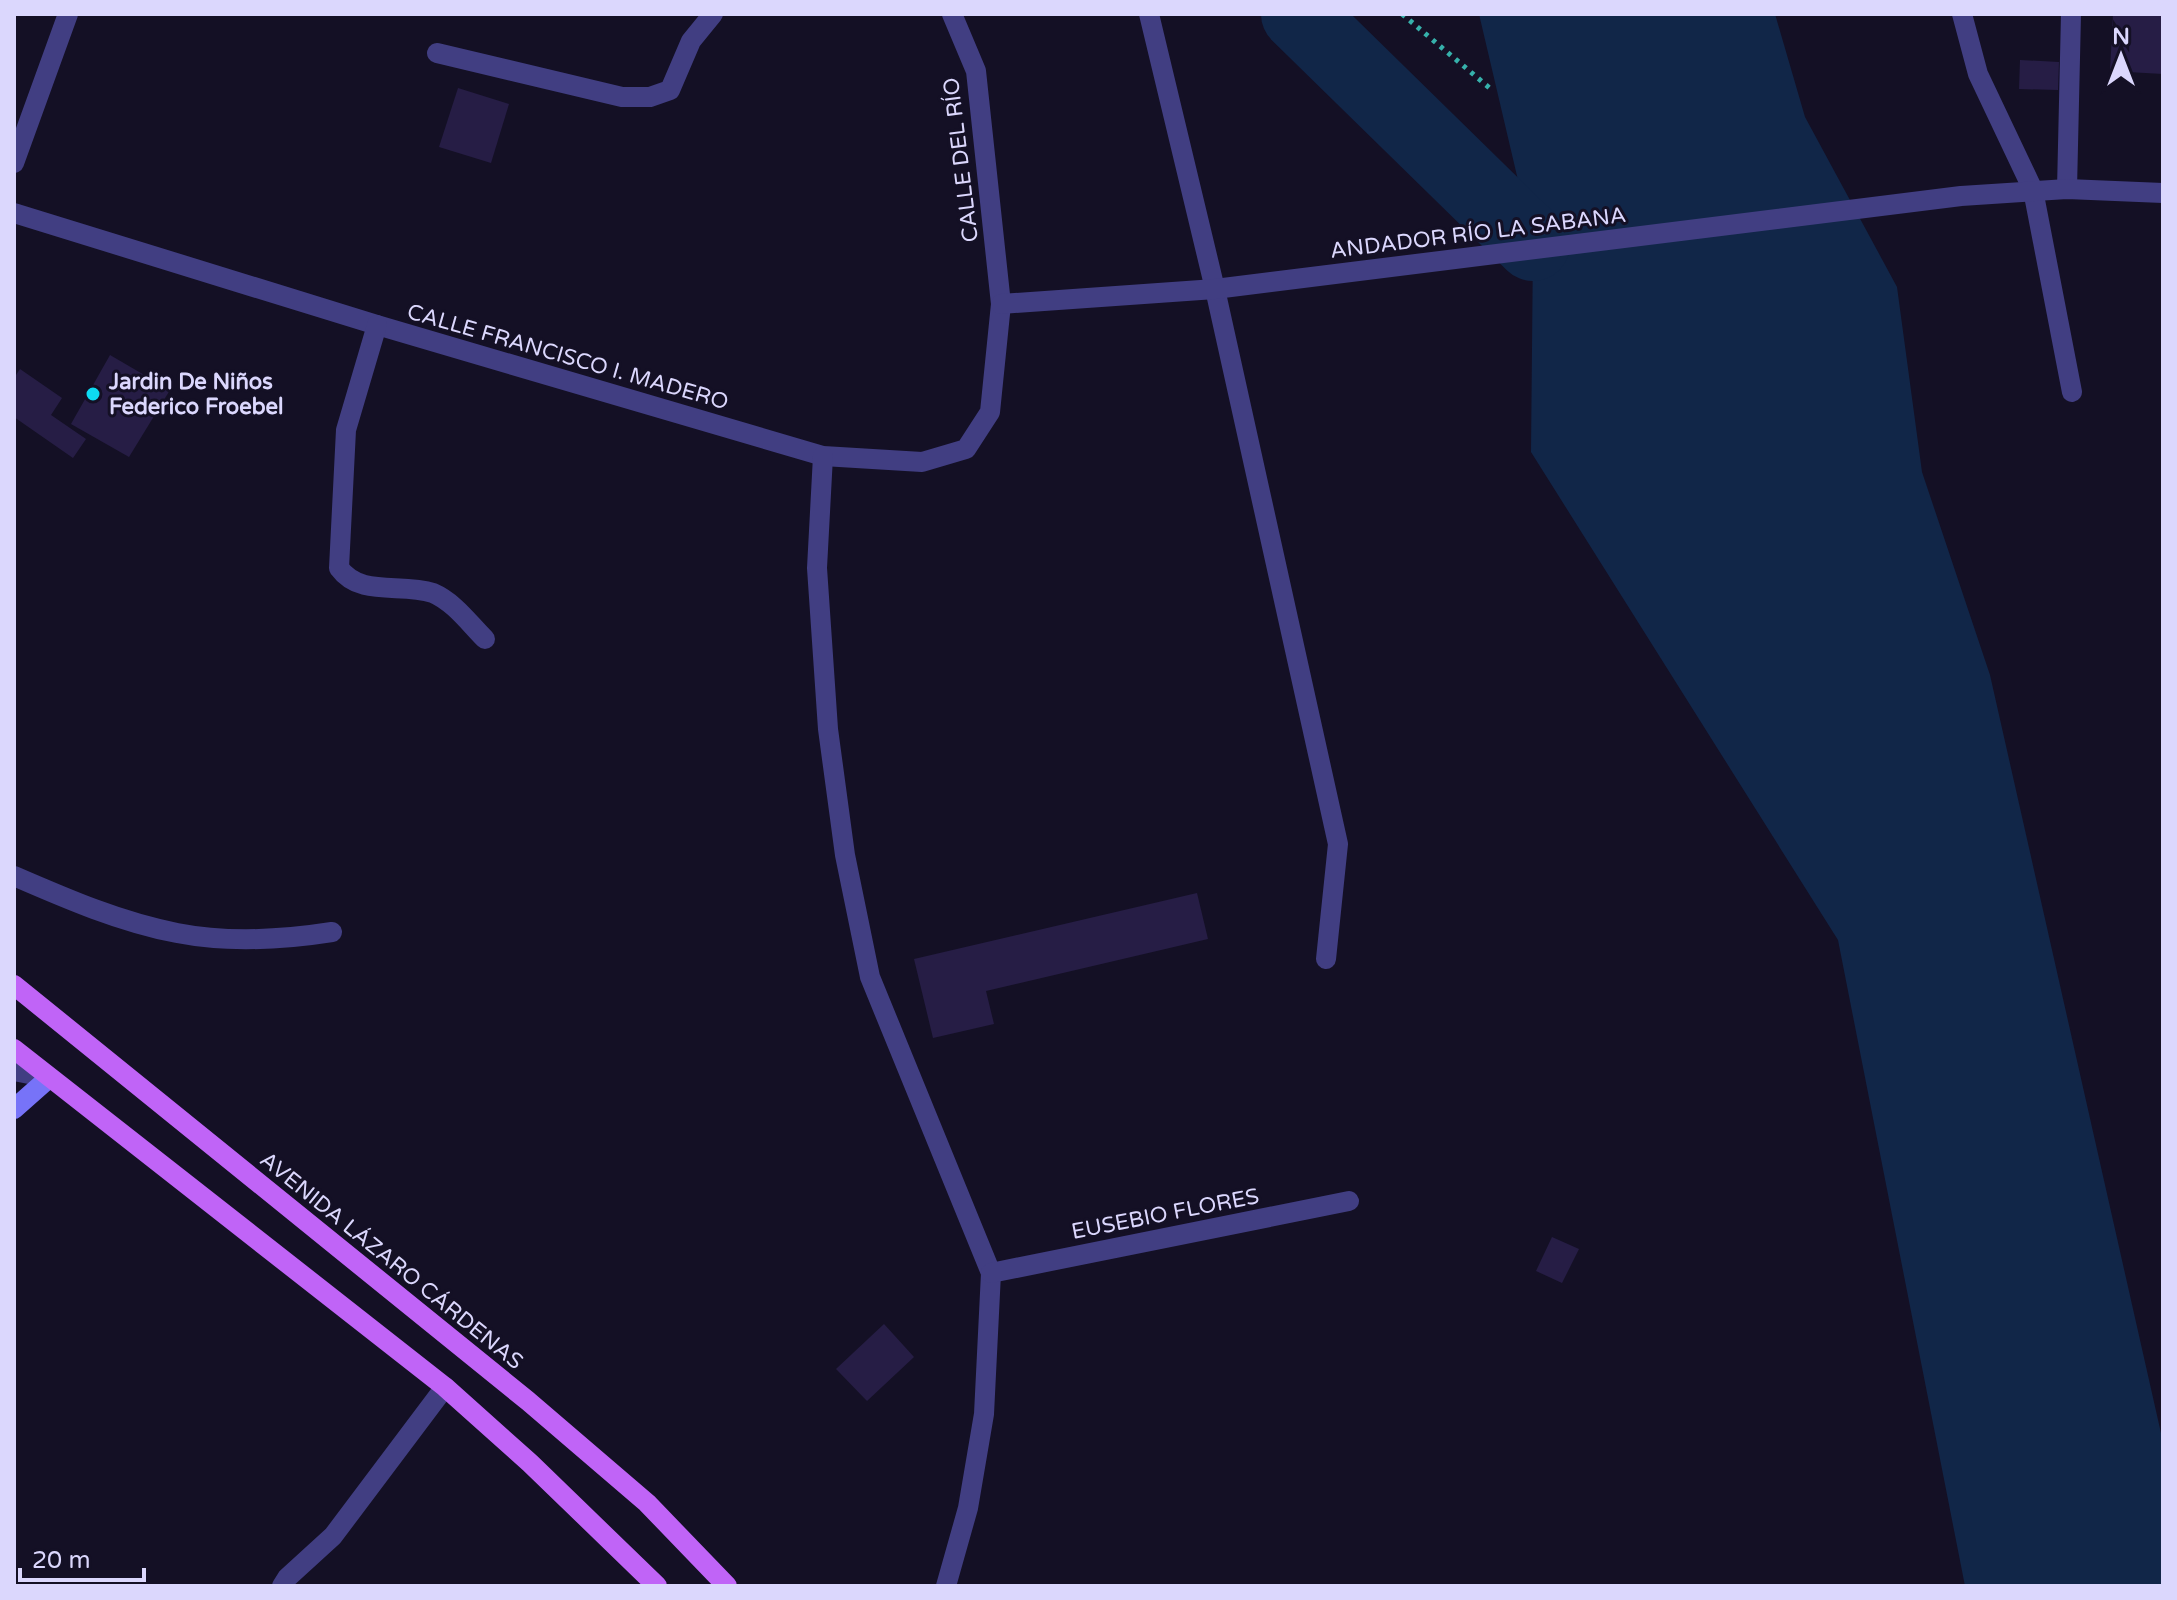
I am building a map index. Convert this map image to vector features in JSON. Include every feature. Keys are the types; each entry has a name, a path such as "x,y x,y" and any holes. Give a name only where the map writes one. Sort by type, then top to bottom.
{"main road":[{"name":"AVENIDA LÁZARO CÁRDENAS","path":"14,985 528,1401 647,1503 727,1586"},
{"path":"14,1049 445,1387 541,1473 657,1586"}],"street":[{"path":"14,163 68,14"},
{"path":"437,53 622,97 650,97 670,90 691,41 713,14"},
{"name":"CALLE DEL RÍO","path":"952,14 976,71 1001,304"},
{"path":"1149,14 1215,289 1338,844 1326,959"},
{"path":"1962,14 1978,74 2033,190 2072,392"},
{"path":"2067,189 2071,14"},
{"name":"ANDADOR RÍO LA SABANA","path":"1001,304 1215,289 1961,196 2067,189 2163,193"},
{"name":"CALLE FRANCISCO I. MADERO","path":"14,213 377,325 823,456 922,462 966,449 990,412 1001,304"},
{"path":"377,325 346,430 339,568 348,581 364,586 429,592 446,599 485,639"},
{"path":"823,456 817,568 828,729 845,855 870,977 991,1273 984,1414 968,1508 946,1586"},
{"path":"14,876 93,910 178,933 243,939 332,932"},
{"path":"14,1071 49,1078"},
{"path":"14,1109 49,1078"},
{"name":"EUSEBIO FLORES","path":"991,1273 1349,1201"},
{"path":"282,1586 333,1536 445,1387"}],"path":[{"path":"1402,14 1492,90"}],"water":[{"path":"1479,14 1775,14 1805,117 1897,287 1922,472 1990,675 2163,1442 2163,1586 1965,1586 1838,940 1531,452 1533,244"}],"building":[{"path":"2113,14 2163,14 2163,74 2110,71"},
{"path":"2020,60 2059,62 2058,90 2019,89"},
{"path":"458,88 509,104 491,163 439,147"},
{"path":"110,355 170,390 129,457 71,424"},
{"path":"20,369 62,398 51,415 86,439 73,458 14,417 14,378"},
{"path":"1197,893 1208,939 986,991 994,1024 933,1038 914,959"},
{"path":"1552,1237 1579,1249 1562,1283 1536,1271"},
{"path":"884,1324 914,1357 867,1401 836,1369"}],"waterway":[{"path":"1298,14 1533,244"}],"place":[{"name":"Jardin De Niños Federico Froebel","path":"93,394"}]}
